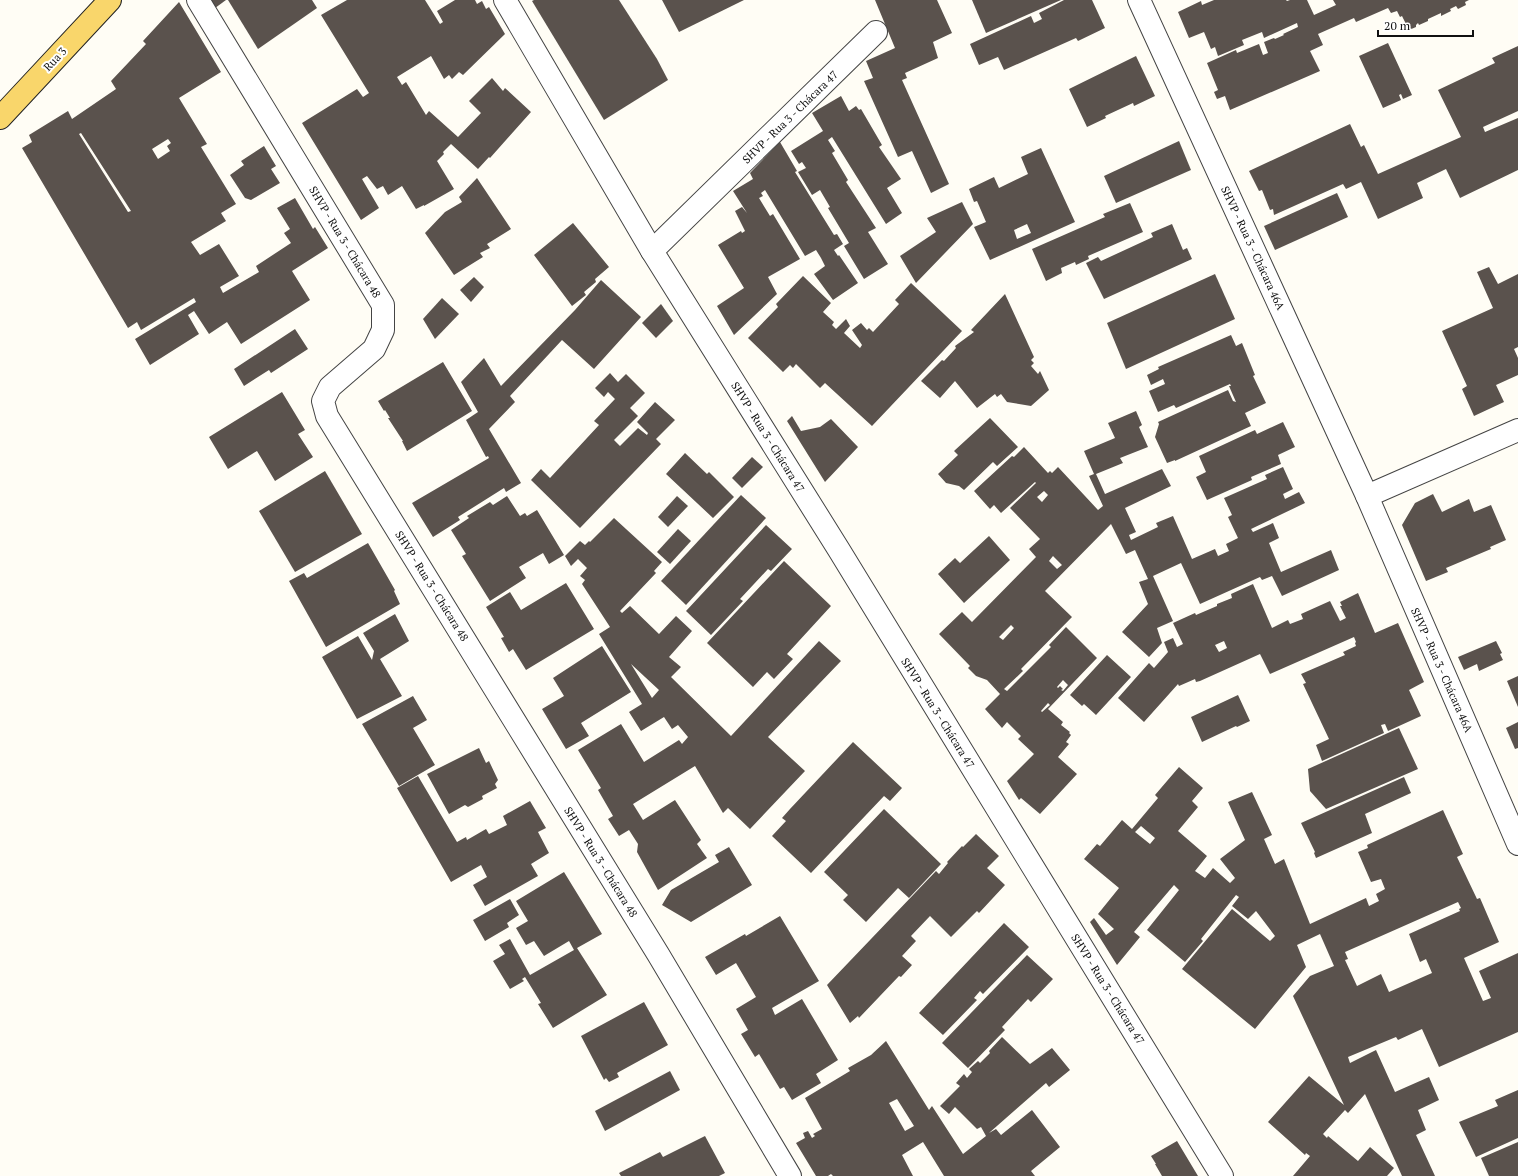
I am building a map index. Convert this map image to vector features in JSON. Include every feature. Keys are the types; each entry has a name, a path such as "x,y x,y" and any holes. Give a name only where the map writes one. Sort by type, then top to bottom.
{"main road":[{"name":"Rua 3","path":"0,118 110,0"}],"street":[{"name":"SHVP - Rua 3 - Chácara 48","path":"198,0 383,305 383,330 374,349 330,387 323,401 327,416 654,947 790,1176"},
{"name":"SHVP - Rua 3 - Chácara 47","path":"505,0 652,251 843,557 1222,1176"},
{"name":"SHVP - Rua 3 - Chácara 46A","path":"1140,0 1366,496 1518,844"},
{"name":"SHVP - Rua 3 - Chácara 47","path":"652,251 876,32"},
{"path":"1366,496 1518,430"}],"building":[{"path":"205,0 226,0 211,11"},
{"path":"228,0 312,0 317,8 258,49"},
{"path":"347,0 425,0 440,24 443,22 437,11 455,0 475,0 477,4 482,1 486,9 489,7 505,34 463,75 459,72 452,79 449,75 444,79 431,56 397,77 402,85 406,82 426,115 429,111 458,137 481,113 469,101 492,78 503,91 505,88 531,112 490,158 489,157 478,169 451,144 437,161 454,189 424,206 416,209 402,186 388,195 383,186 377,189 367,176 362,179 379,208 361,220 302,123 357,89 363,97 369,93 321,15"},
{"path":"619,0 657,59 668,80 604,120 532,1"},
{"path":"662,0 744,0 679,32"},
{"path":"875,0 937,0 952,33 933,42 938,58 905,73 907,78 902,80 949,184 931,193 912,151 898,157 864,81 873,78 866,61 895,48"},
{"path":"972,0 1061,0 986,33"},
{"path":"1064,0 1092,0 1105,28 1078,41 1076,38 1004,70 998,57 979,65 970,44 1031,16 1034,23 1042,19 1039,13"},
{"path":"1214,0 1307,0 1314,15 1336,5 1333,0 1469,0 1465,2 1466,5 1458,9 1456,6 1450,9 1451,11 1441,16 1441,13 1419,25 1418,23 1416,27 1409,30 1402,16 1400,17 1397,11 1391,13 1388,8 1356,22 1354,18 1318,34 1323,45 1310,51 1320,71 1230,110 1225,96 1217,99 1214,92 1218,90 1207,63 1236,50 1237,53 1259,44 1263,55 1268,53 1264,42 1274,38 1275,39 1298,27 1297,23 1264,38 1262,32 1242,40 1244,45 1218,56 1215,47 1211,49 1204,32 1189,38 1178,12 1201,1 1202,5"},
{"path":"179,2 221,72 179,98 207,144 201,147 236,204 221,213 226,221 191,242 200,255 219,244 239,276 220,287 223,293 259,272 256,266 291,243 284,233 290,229 277,208 295,198 313,229 315,227 328,248 292,271 310,300 241,344 227,322 209,334 194,311 188,315 199,334 150,365 135,339 196,302 194,298 141,330 137,322 128,328 22,148 32,142 29,135 68,111 72,119 116,89 111,81 146,44 143,41","holes":["81,133 131,211 128,212 79,134","168,139 171,143 167,146 170,151 158,159 152,149"]},
{"path":"1388,43 1412,95 1403,99 1401,94 1399,95 1401,100 1383,108 1359,56"},
{"path":"1518,46 1518,111 1483,127 1485,132 1518,118 1518,170 1460,198 1446,169 1417,183 1423,198 1378,219 1361,182 1346,189 1343,184 1274,215 1273,209 1270,210 1262,190 1259,191 1249,171 1350,124 1361,147 1364,145 1378,174 1461,137 1438,90 1495,63 1492,58"},
{"path":"1136,56 1155,96 1134,106 1133,103 1105,116 1106,118 1087,127 1069,89"},
{"path":"841,96 849,111 856,106 859,110 861,109 882,145 879,147 901,179 887,188 902,213 886,224 832,137 828,140 835,151 832,153 848,180 846,182 876,228 868,232 888,264 864,279 844,246 849,243 828,208 830,207 820,190 812,195 798,172 806,168 802,162 799,164 791,151 823,131 812,113"},
{"path":"1179,141 1191,170 1116,203 1104,176"},
{"path":"780,142 797,171 795,172 834,235 837,234 843,244 834,250 858,283 833,300 814,274 825,266 821,258 816,250 805,256 765,190 761,193 763,196 759,198 770,216 773,214 800,259 768,277 777,294 734,335 717,306 744,288 718,245 741,231 742,233 745,231 735,211 742,207 747,213 733,191 753,179 750,173"},
{"path":"264,146 276,166 271,169 280,183 251,200 245,198 230,175 244,165 241,161"},
{"path":"1041,148 1075,222 990,260 974,227 986,222 977,201 974,202 969,189 994,177 999,188 1028,174 1021,157","holes":["1027,224 1031,233 1017,239 1014,230"]},
{"path":"477,178 511,229 487,244 490,248 480,253 483,257 454,275 425,233 445,212 462,202 459,197"},
{"path":"1337,193 1348,217 1275,250 1264,226"},
{"path":"962,202 973,224 916,283 900,256 936,232 927,218"},
{"path":"1130,203 1143,232 1088,256 1089,259 1076,265 1075,262 1061,268 1062,273 1046,281 1032,249 1105,217 1103,214"},
{"path":"573,223 609,267 595,279 596,282 584,292 586,295 572,306 534,255"},
{"path":"1172,224 1183,250 1187,248 1192,259 1104,299 1086,263 1098,257 1101,261 1153,237 1151,233"},
{"path":"1489,267 1498,284 1518,274 1518,347 1514,349 1518,358 1518,375 1496,385 1504,402 1474,416 1462,389 1467,386 1442,331 1493,308 1477,272"},
{"path":"1215,274 1235,319 1126,369 1107,323"},
{"path":"803,276 831,303 823,312 834,322 832,325 836,329 846,319 850,326 844,333 860,348 862,345 852,330 861,323 867,330 869,328 873,332 899,304 895,300 911,283 962,331 872,426 825,383 820,388 796,364 793,368 790,365 783,372 748,338 778,307 776,304"},
{"path":"474,277 484,287 471,302 460,290"},
{"path":"601,280 641,317 594,369 562,340 510,396 515,402 489,429 521,483 506,492 504,488 458,517 460,520 433,537 412,503 489,458 488,456 486,457 466,420 478,412 461,382 484,358 501,386 575,310"},
{"path":"1005,294 1034,357 1031,360 1034,363 1031,366 1038,374 1040,371 1049,390 1031,406 1007,402 1001,394 997,397 995,394 977,408 955,381 940,398 921,381 942,360 944,361 956,348 955,346 974,332 971,330"},
{"path":"442,298 459,314 435,339 423,319"},
{"path":"661,304 673,321 656,338 642,323"},
{"path":"295,329 308,349 271,373 269,370 244,386 234,369"},
{"path":"1231,335 1236,346 1242,343 1255,375 1253,376 1266,403 1245,413 1251,426 1175,461 1167,463 1155,437 1159,424 1158,422 1228,390 1233,401 1236,402 1229,386 1231,386 1230,384 1176,408 1174,405 1158,412 1149,391 1165,384 1163,379 1151,385 1147,375 1159,369 1158,367"},
{"path":"443,362 472,411 407,451 403,441 388,418 390,418 378,401"},
{"path":"610,373 618,382 626,374 645,393 630,408 638,416 614,440 620,446 638,428 647,435 648,433 637,422 655,402 675,420 656,439 661,444 580,528 531,480 541,469 550,478 599,425 594,421 615,399 608,392 604,397 595,388"},
{"path":"282,392 305,430 298,434 313,457 275,481 257,451 228,469 209,437"},
{"path":"1136,411 1142,425 1139,427 1148,447 1120,458 1123,463 1096,474 1105,494 1162,469 1171,486 1125,508 1136,532 1129,535 1131,540 1158,527 1156,523 1173,516 1192,559 1215,549 1218,556 1229,551 1226,544 1238,538 1228,517 1232,515 1224,498 1267,479 1265,475 1283,467 1293,489 1283,494 1285,499 1299,492 1305,503 1251,529 1253,532 1273,523 1279,538 1269,543 1281,572 1331,550 1339,570 1282,596 1272,576 1262,580 1260,577 1200,604 1181,563 1153,576 1173,621 1157,628 1162,643 1149,657 1122,632 1148,604 1139,582 1148,579 1135,550 1126,554 1111,524 1045,591 1072,617 1021,669 1023,671 1004,689 1007,691 1051,647 1049,645 1066,627 1097,658 1048,709 1063,722 1061,725 1070,732 1069,733 1071,735 1066,742 1069,744 1058,757 1077,774 1040,814 1021,798 1019,800 1007,781 1034,754 1018,739 1021,736 1007,722 1002,728 985,709 1000,694 987,680 976,676 968,668 970,666 939,634 962,612 972,622 1036,557 1029,549 1040,539 1010,508 1036,483 1035,482 1001,513 994,505 990,509 974,491 1024,447 1048,473 1050,471 1052,473 1058,467 1098,510 1103,506 1089,476 1094,474 1084,451 1115,438 1108,423","holes":["1044,491 1048,495 1042,502 1037,497","1053,556 1062,565 1057,569 1049,561","1011,625 1014,628 1003,640 999,637","1063,680 1068,685 1063,691 1061,690 1063,689 1060,686 1058,688 1057,687","1048,703 1050,705 1042,712 1041,711"]},
{"path":"792,416 801,431 820,427 831,419 858,447 825,482 787,421"},
{"path":"990,418 1018,447 997,466 993,462 964,490 959,486 946,483 938,474 958,455 954,451"},
{"path":"1283,422 1295,447 1278,455 1281,464 1251,477 1252,480 1207,500 1196,477 1206,472 1199,456 1255,430 1257,434"},
{"path":"685,453 707,474 709,472 734,497 713,518 666,474"},
{"path":"752,457 763,467 742,488 732,478"},
{"path":"325,471 362,534 295,572 259,511"},
{"path":"1433,494 1442,512 1469,499 1474,512 1491,505 1506,540 1490,547 1491,549 1446,568 1448,572 1426,581 1402,525 1415,503"},
{"path":"741,495 766,518 686,605 661,581"},
{"path":"507,496 520,516 525,513 527,516 537,510 564,555 549,564 543,553 519,567 526,578 490,601 462,556 466,554 451,530 469,518 467,516 490,502 493,505"},
{"path":"677,496 688,506 668,527 658,517"},
{"path":"614,518 662,562 654,571 656,573 620,611 622,613 630,606 659,634 676,616 692,631 669,657 681,667 671,677 731,736 819,641 841,661 768,737 805,771 750,829 728,808 723,813 695,766 633,804 643,820 675,800 701,840 697,844 707,858 658,890 637,852 638,844 629,830 619,836 608,819 613,816 598,790 601,788 578,750 621,724 644,762 679,740 682,744 688,737 678,725 672,729 664,717 641,731 629,712 642,704 599,634 610,627 582,584 585,580 580,576 587,568 578,559 571,566 565,556 580,541 585,545 589,541 590,542","holes":["631,664 659,690 652,698"]},
{"path":"766,525 792,549 771,571 768,569 740,599 743,601 711,635 686,611"},
{"path":"678,529 691,541 670,564 657,552"},
{"path":"989,536 1010,560 964,603 938,574 955,558 960,563"},
{"path":"368,543 395,590 394,591 400,604 326,647 289,581 304,573 307,578"},
{"path":"784,561 831,606 787,654 793,659 774,679 767,672 753,687 707,643"},
{"path":"566,583 594,629 526,670 513,649 509,652 501,638 504,637 486,607 510,592 521,610"},
{"path":"1253,584 1272,628 1288,620 1290,624 1303,619 1301,614 1330,601 1340,621 1346,618 1340,606 1342,606 1340,602 1358,593 1375,633 1398,623 1424,682 1409,690 1421,716 1388,731 1385,724 1381,725 1384,733 1322,761 1316,745 1329,739 1303,684 1306,683 1301,674 1345,655 1343,652 1356,646 1354,637 1270,674 1260,654 1200,681 1196,682 1195,679 1179,686 1178,684 1144,722 1118,698 1149,663 1154,668 1168,652 1164,642 1173,638 1177,647 1183,644 1173,623 1195,613 1196,615 1217,606 1217,604 1232,598 1231,594","holes":["1224,641 1227,648 1219,652 1215,645"]},
{"path":"395,614 409,641 380,659 402,696 357,719 322,657 358,636 372,660 374,651 363,633"},
{"path":"1496,641 1502,653 1500,654 1503,660 1479,671 1477,664 1464,670 1458,657"},
{"path":"602,646 631,692 581,723 589,736 566,749 542,709 564,696 553,678"},
{"path":"1107,655 1131,677 1096,715 1084,704 1082,706 1070,695"},
{"path":"1518,676 1518,707 1507,681"},
{"path":"1238,695 1250,721 1202,742 1191,717"},
{"path":"413,696 427,720 413,728 435,765 399,786 362,724"},
{"path":"1518,722 1518,748 1515,749 1506,728"},
{"path":"1399,728 1418,769 1326,809 1310,791 1308,769"},
{"path":"853,742 902,788 890,801 884,796 811,873 772,836 786,821 782,818"},
{"path":"479,748 486,763 489,761 498,780 495,784 497,788 482,796 483,799 468,807 465,805 449,814 427,774"},
{"path":"1179,767 1203,788 1192,801 1198,807 1178,831 1207,856 1195,871 1205,878 1213,868 1230,883 1235,878 1220,859 1245,840 1228,802 1252,792 1272,835 1264,839 1275,864 1284,859 1310,924 1366,898 1369,906 1379,901 1376,894 1385,889 1381,879 1371,882 1358,852 1368,848 1367,845 1443,810 1463,854 1457,857 1477,899 1480,898 1499,942 1464,958 1483,1001 1491,998 1479,971 1518,953 1518,1032 1439,1067 1422,1029 1398,1040 1396,1037 1348,1057 1350,1063 1376,1050 1395,1092 1429,1077 1439,1100 1418,1110 1426,1130 1416,1135 1435,1176 1402,1176 1365,1094 1348,1113 1345,1110 1323,1134 1327,1138 1328,1136 1358,1161 1370,1147 1394,1168 1387,1176 1293,1176 1310,1156 1306,1153 1305,1155 1268,1122 1309,1076 1344,1105 1293,996 1310,976 1334,966 1320,934 1297,945 1306,967 1255,1029 1182,969 1232,909 1270,941 1275,936 1256,911 1248,919 1232,906 1239,897 1236,895 1201,939 1203,941 1185,962 1147,930 1179,890 1174,885 1134,932 1140,937 1117,965 1090,922 1094,918 1106,935 1114,929 1098,914 1119,888 1084,859 1097,844 1100,846 1122,820 1132,829 1158,798 1155,795","holes":["1141,826 1155,838 1150,844 1135,832","1458,902 1461,908 1459,909 1460,911 1409,934 1420,962 1426,959 1432,973 1389,992 1381,974 1357,986 1345,960 1348,959 1345,952"]},
{"path":"418,776 457,842 466,837 467,840 486,829 489,834 507,825 503,816 530,801 546,828 538,832 549,853 531,864 538,876 485,906 473,885 487,877 481,865 451,882 397,788"},
{"path":"1404,777 1411,793 1365,814 1372,833 1316,858 1315,852 1301,823"},
{"path":"884,809 941,864 909,898 898,888 866,922 843,900 848,895 824,872"},
{"path":"976,834 999,856 987,868 1005,885 979,913 977,911 951,937 930,916 911,936 916,941 902,956 912,965 901,977 899,976 859,1018 858,1016 850,1023 827,985 936,871 939,874 948,863 947,862"},
{"path":"729,847 752,885 691,922 662,905 671,890 719,862 715,855"},
{"path":"564,872 602,934 577,948 607,995 553,1028 538,1004 541,1003 525,977 522,979 524,981 510,989 493,961 505,954 499,945 510,939 530,975 574,950 569,941 544,956 534,941 526,945 516,928 528,921 516,901"},
{"path":"510,899 519,915 507,923 509,927 485,941 473,920"},
{"path":"780,916 819,981 772,1008 775,1015 802,999 838,1060 816,1074 821,1083 792,1100 784,1087 780,1089 759,1054 755,1057 741,1034 748,1030 736,1009 756,997 736,963 716,975 705,957 745,934 746,936"},
{"path":"1004,923 1029,947 983,994 980,991 974,998 977,1000 943,1035 919,1013"},
{"path":"1027,955 1053,979 1031,1002 1028,999 1002,1027 1005,1030 968,1068 942,1043"},
{"path":"644,1002 668,1045 617,1073 619,1077 609,1082 606,1078 604,1080 581,1036"},
{"path":"1002,1037 1030,1064 1052,1048 1070,1070 1049,1087 1046,1083 989,1133 996,1129 1001,1135 1032,1110 1060,1147 1031,1171 1035,1176 944,1176 923,1142 902,1155 913,1176 833,1176 831,1174 828,1176 816,1176 796,1143 805,1138 803,1133 808,1131 812,1138 815,1136 813,1134 822,1129 805,1098 850,1071 848,1068 871,1055 886,1041 929,1110 932,1106 963,1154 986,1136 981,1127 977,1129 955,1107 949,1114 940,1106 960,1086 956,1083 964,1074 967,1078 972,1072 969,1069 978,1061 980,1063 990,1053 989,1051","holes":["897,1099 914,1126 905,1131 889,1103"]},
{"path":"670,1071 680,1090 605,1131 595,1111"},
{"path":"1518,1090 1518,1138 1476,1157 1459,1122 1498,1106 1495,1100"},
{"path":"705,1136 725,1173 719,1176 621,1176 619,1173 660,1152 663,1157"},
{"path":"1177,1141 1198,1176 1162,1176 1151,1156"},
{"path":"1518,1142 1518,1176 1489,1176 1481,1158"}]}
